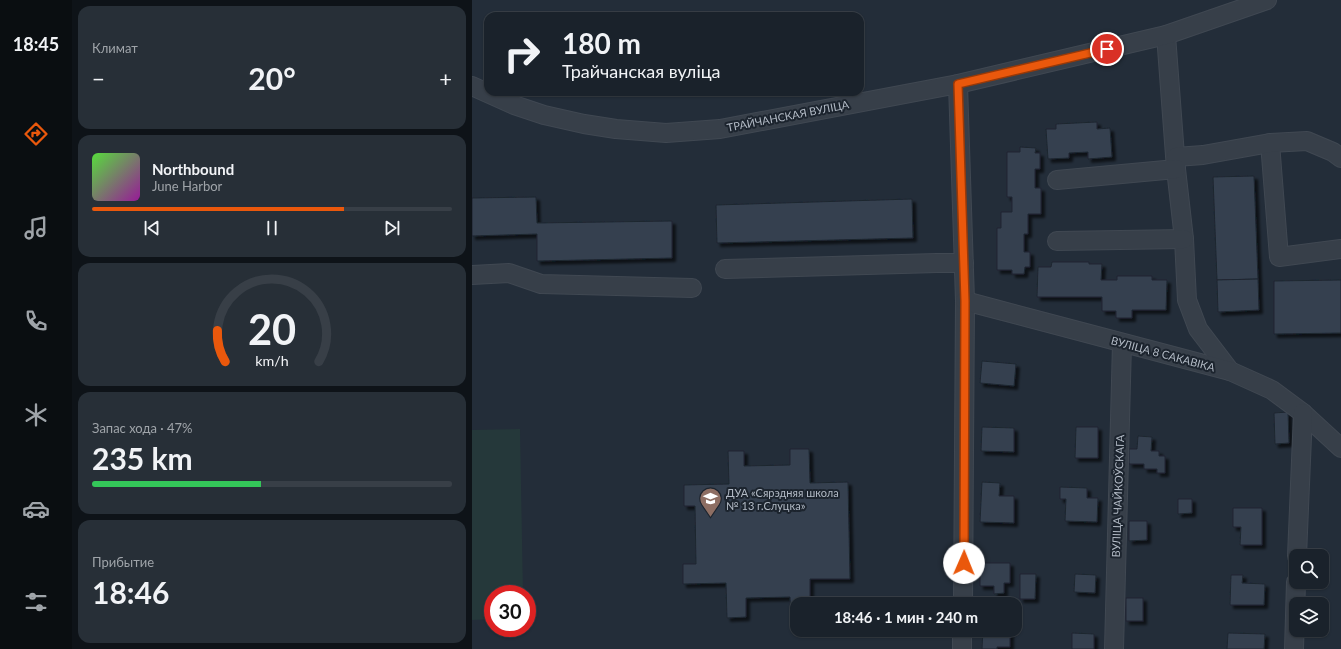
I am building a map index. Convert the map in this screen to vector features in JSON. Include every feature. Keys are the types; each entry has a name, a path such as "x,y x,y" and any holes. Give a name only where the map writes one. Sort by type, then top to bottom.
{"street":[{"name":"ТРАЙЧАНСКАЯ ВУЛІЦА","path":"494,96 514,105 544,115 616,130 666,133 720,129 958,84 1166,35 1267,0"},
{"path":"1166,35 1176,163 1184,239 1187,300 1198,329 1230,371"},
{"path":"958,84 965,301 963,597"},
{"name":"ТРАЙЧАНСКАЯ ВУЛІЦА","path":"472,86 484,91"},
{"path":"1058,180 1176,163 1203,155 1270,143 1307,141 1333,152 1341,158"},
{"path":"1270,143 1279,257 1341,249"},
{"path":"1058,241 1184,239"},
{"path":"725,269 964,263"},
{"path":"472,275 509,273 541,284 692,288"},
{"name":"ВУЛІЦА 8 САКАВІКА","path":"965,301 1230,371 1272,390 1303,413 1341,448"},
{"name":"ВУЛІЦА ЧАЙКОЎСКАГА","path":"1114,649 1122,343"},
{"path":"1297,549 1303,413"},
{"path":"1294,649 1296,589"},
{"path":"962,637 962,649"}],"shaded area":[{"path":"520,429 523,585 484,585 484,619 472,620 472,430"}],"building":[{"path":"1097,122 1097,129 1110,128 1112,157 1088,159 1088,152 1069,153 1069,158 1048,159 1046,129 1056,129 1056,124"},
{"path":"1020,147 1036,148 1035,153 1040,153 1040,169 1035,169 1035,188 1041,188 1041,214 1028,214 1028,234 1024,234 1024,252 1030,252 1030,267 1025,267 1024,274 1012,274 1012,270 997,270 997,228 1001,228 1001,212 1012,212 1012,197 1007,197 1007,152 1020,152"},
{"path":"1254,176 1258,279 1217,280 1213,177"},
{"path":"536,197 537,223 672,221 672,258 537,261 537,234 472,236 472,198"},
{"path":"912,199 913,238 717,243 716,205"},
{"path":"1052,262 1089,262 1089,264 1102,264 1101,280 1117,280 1117,276 1152,276 1152,280 1167,280 1166,310 1132,310 1132,318 1116,318 1116,311 1102,311 1102,297 1037,297 1038,267 1051,267"},
{"path":"1258,279 1259,310 1218,312 1217,280"},
{"path":"1341,280 1341,333 1274,334 1274,281"},
{"path":"982,361 1016,364 1014,386 980,383"},
{"path":"1288,412 1289,443 1275,444 1274,413"},
{"path":"982,427 1014,428 1014,452 981,451"},
{"path":"1076,427 1098,427 1098,458 1075,458"},
{"path":"1138,436 1152,437 1151,451 1159,451 1159,456 1165,456 1165,473 1157,473 1157,469 1144,469 1144,464 1129,464 1129,449 1137,449"},
{"path":"790,449 809,449 810,483 848,482 850,579 810,579 810,597 746,598 746,617 727,618 726,583 683,584 683,564 696,564 695,506 684,506 684,485 729,484 728,451 744,451 744,466 790,465"},
{"path":"982,482 1000,483 999,496 1014,496 1014,523 980,522"},
{"path":"1060,487 1087,488 1087,498 1098,498 1097,522 1065,521 1066,499 1060,499"},
{"path":"1178,499 1192,499 1192,513 1178,514"},
{"path":"1233,508 1262,508 1262,545 1240,545 1241,527 1233,527"},
{"path":"1129,521 1147,521 1147,540 1129,541"},
{"path":"980,563 1010,563 1010,583 1004,583 1004,593 994,594 994,586 980,586"},
{"path":"1020,574 1036,574 1035,599 1022,599 1022,597 1020,597"},
{"path":"1075,574 1096,575 1095,593 1074,592"},
{"path":"1231,575 1243,575 1242,583 1265,584 1264,605 1230,605"},
{"path":"1126,598 1143,598 1143,621 1126,621"},
{"path":"1072,633 1094,634 1094,649 1072,649"},
{"path":"1228,633 1265,634 1264,649 1227,649"},
{"path":"983,637 1010,637 1010,647 982,649"}],"place":[{"name":"ДУА «Сярэдняя школа № 13 г.Слуцка»","path":"711,518"}],"route":[{"path":"964,563 965,301 958,84 1107,49"}]}
